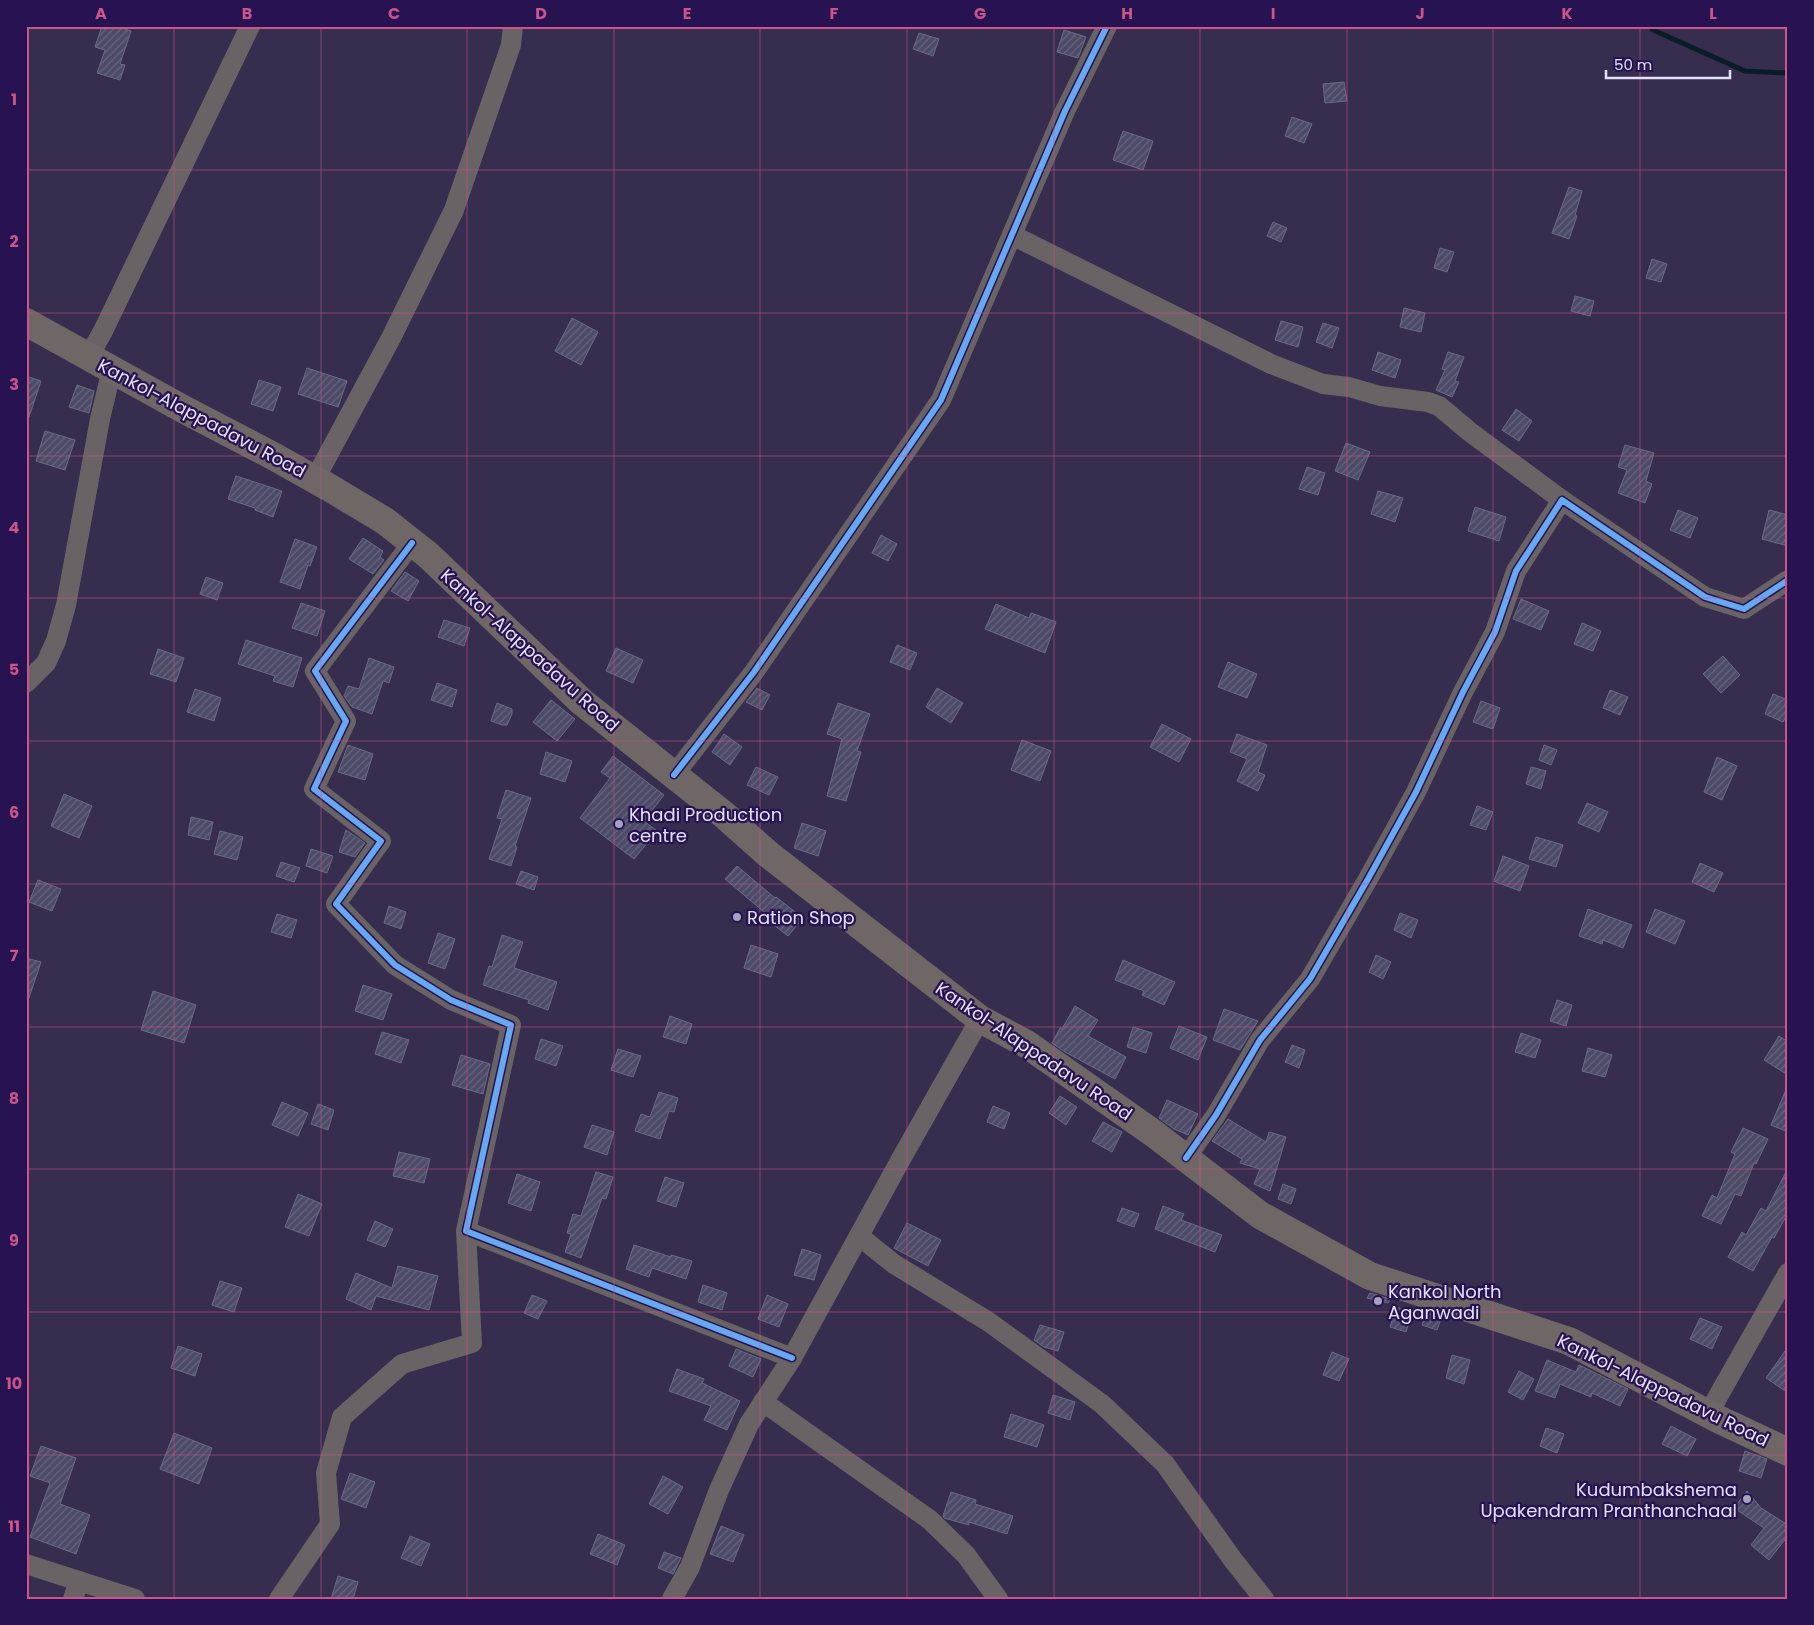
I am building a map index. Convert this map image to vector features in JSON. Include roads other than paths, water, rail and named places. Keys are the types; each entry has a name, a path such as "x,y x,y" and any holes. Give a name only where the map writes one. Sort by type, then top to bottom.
{"main road":[{"name":"Kankol-Alappadavu Road","path":"26,322 183,409 315,479 385,521 428,555 582,702 723,814 768,854 980,1019 1025,1043 1153,1133 1260,1215 1370,1276 1568,1341 1708,1414 1788,1452"}],"street":[{"path":"26,683 46,663 56,641 66,605 100,419 100,363 103,331 250,26"},
{"path":"315,479 391,338 454,210 508,54 513,26"},
{"path":"674,775 754,672 942,400 1065,111 1107,26"},
{"path":"1012,235 1271,364 1324,384 1349,386 1380,396 1428,402 1439,406 1470,432 1562,500 1705,597 1744,609 1788,580"},
{"path":"1186,1158 1216,1115 1260,1040 1310,979 1368,879 1416,792 1463,692 1495,632 1516,571 1562,500"},
{"path":"279,1599 330,1524 326,1473 342,1417 402,1364 472,1343 466,1231 512,1025 451,1000 395,965 336,904 381,841 314,789 346,722 315,671 412,543"},
{"path":"672,1599 690,1567 718,1490 749,1424 792,1358 980,1019"},
{"path":"466,1231 792,1358"},
{"path":"859,1236 894,1264 989,1322 1102,1404 1165,1464 1233,1560 1264,1599"},
{"path":"1708,1414 1788,1273"},
{"path":"763,1402 930,1520 966,1555 998,1599"},
{"path":"26,1564 76,1590 135,1599"}],"waterway":[{"path":"1650,26 1653,30 1745,71 1788,73"}],"place":[{"name":"Khadi Production centre","path":"619,824"},
{"name":"Ration Shop","path":"737,917"},
{"name":"Kankol North Aganwadi","path":"1378,1301"},
{"name":"Kudumbakshema Upakendram Pranthanchaal","path":"1747,1499"}]}
